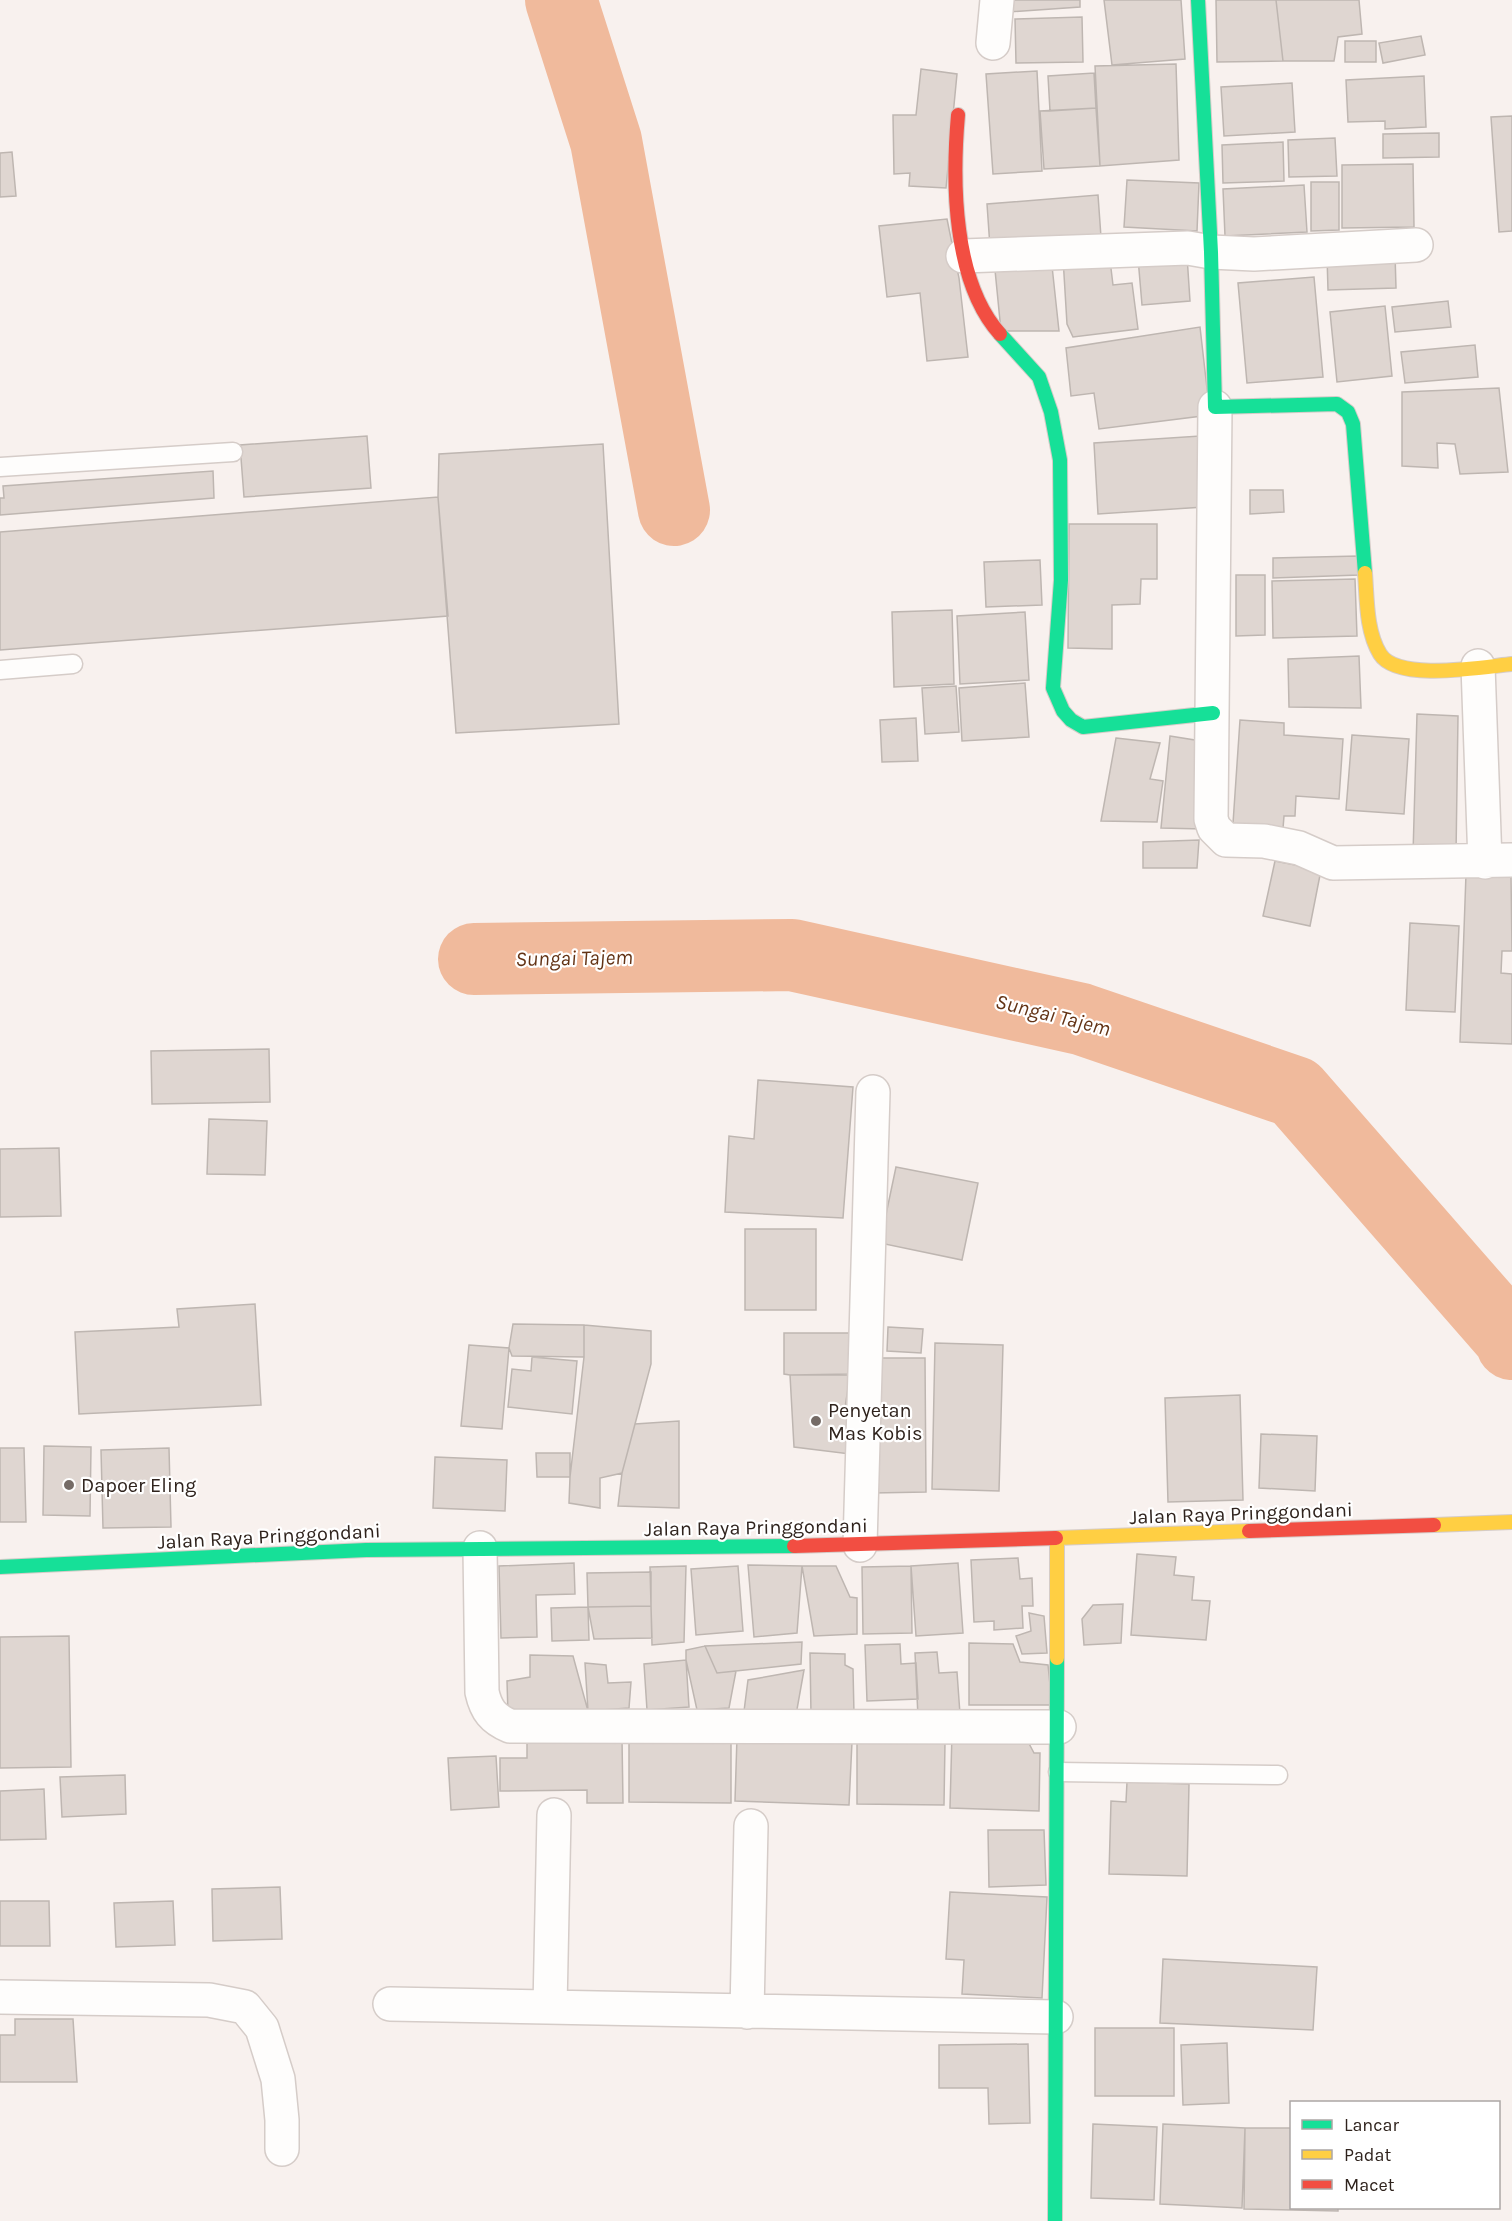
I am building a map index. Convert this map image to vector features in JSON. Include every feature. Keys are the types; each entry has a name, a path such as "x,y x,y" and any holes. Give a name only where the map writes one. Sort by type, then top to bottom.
{"street":[{"path":"993,43 997,0"},
{"path":"1198,0 1211,252 1215,407 1211,819 1214,828 1226,840 1264,841 1299,848 1333,863 1499,861 1479,666"},
{"path":"958,115 954,163 963,256 975,295 991,324 1039,377 1052,412 1060,460 1061,580 1053,688 1063,713 1083,727 1213,714"},
{"path":"963,256 1188,248 1211,252 1260,254 1416,245"},
{"path":"1215,407 1337,404 1344,408 1352,418 1353,424 1369,619 1375,646 1390,664 1411,670 1512,664"},
{"path":"860,1545 873,1092"},
{"name":"Jalan Raya Pringgondani","path":"0,1567 366,1550 860,1545 1512,1522"},
{"path":"1055,2221 1059,1727 1058,1538"},
{"path":"480,1548 484,1704 491,1715 510,1726 523,1728 1059,1727"},
{"path":"550,2007 554,1815"},
{"path":"747,2012 752,1826"},
{"path":"0,1997 209,2000 245,2007 262,2028 278,2079 282,2149"},
{"path":"390,2004 1056,2017"}],"lane":[{"path":"0,467 233,452"},
{"path":"0,670 73,664"},
{"path":"1058,1773 1278,1775"}],"building":[{"path":"1008,0 1080,0 1080,7 1009,12"},
{"path":"1104,0 1181,0 1185,59 1112,65"},
{"path":"1216,0 1276,0 1283,61 1217,62"},
{"path":"1276,0 1359,0 1362,34 1338,37 1334,61 1283,61"},
{"path":"1082,17 1083,62 1016,63 1015,19"},
{"path":"1421,36 1425,55 1383,63 1379,43"},
{"path":"1345,41 1376,41 1376,62 1345,62"},
{"path":"1176,64 1179,160 1100,166 1095,66"},
{"path":"921,69 957,74 946,188 909,186 910,173 894,174 893,115 916,115"},
{"path":"1037,71 1042,171 993,174 986,74"},
{"path":"1094,73 1096,108 1050,111 1048,76"},
{"path":"1424,76 1426,127 1385,129 1385,121 1348,122 1346,80"},
{"path":"1292,83 1295,132 1224,136 1221,87"},
{"path":"1096,108 1100,166 1044,169 1040,111"},
{"path":"1512,116 1512,231 1499,232 1491,117"},
{"path":"1439,133 1439,157 1383,158 1383,134"},
{"path":"1335,138 1337,176 1289,177 1288,140"},
{"path":"1283,142 1284,181 1223,183 1222,145"},
{"path":"12,152 16,196 0,197 0,153"},
{"path":"1413,164 1414,227 1342,228 1342,165"},
{"path":"1127,180 1199,183 1197,231 1124,227"},
{"path":"1311,182 1339,182 1339,230 1311,231"},
{"path":"1304,185 1307,232 1225,236 1223,189"},
{"path":"1098,195 1101,237 990,247 987,204"},
{"path":"947,219 959,278 968,357 927,361 920,293 887,297 879,226"},
{"path":"1109,252 1113,285 1132,283 1138,329 1073,337 1067,324 1063,258"},
{"path":"1395,254 1396,288 1328,290 1327,256"},
{"path":"1187,256 1190,301 1142,305 1138,258"},
{"path":"1052,266 1059,331 1001,331 995,270"},
{"path":"1314,277 1323,377 1247,383 1238,283"},
{"path":"1448,301 1451,327 1395,332 1392,307"},
{"path":"1385,306 1392,376 1337,382 1330,312"},
{"path":"1200,327 1210,415 1099,429 1094,393 1071,396 1066,348"},
{"path":"1475,345 1478,377 1405,383 1401,352"},
{"path":"1499,388 1508,472 1460,474 1455,444 1437,443 1438,468 1402,466 1402,392"},
{"path":"367,436 371,488 244,497 240,445"},
{"path":"1200,436 1204,507 1098,514 1094,443"},
{"path":"603,444 619,724 456,733 438,497 439,454"},
{"path":"213,471 214,498 0,515 0,498 4,498 3,486"},
{"path":"1250,490 1283,490 1284,512 1250,514"},
{"path":"438,497 448,616 0,650 0,532"},
{"path":"1069,524 1157,524 1157,579 1141,579 1140,604 1112,605 1112,649 1068,648"},
{"path":"1358,556 1359,575 1273,578 1273,558"},
{"path":"1040,560 1042,605 986,607 984,562"},
{"path":"1236,575 1265,575 1265,635 1236,636"},
{"path":"1355,579 1357,636 1273,638 1272,581"},
{"path":"952,610 954,684 894,687 892,612"},
{"path":"1025,612 1029,680 960,684 957,616"},
{"path":"1359,656 1361,708 1289,707 1288,659"},
{"path":"1025,683 1029,737 962,741 959,688"},
{"path":"956,686 959,732 925,734 922,688"},
{"path":"1417,714 1458,716 1456,855 1413,854"},
{"path":"916,718 918,761 882,762 880,720"},
{"path":"1240,720 1284,723 1284,735 1343,739 1339,799 1296,796 1295,816 1284,816 1282,841 1232,838"},
{"path":"1352,735 1409,739 1404,814 1346,810"},
{"path":"1170,736 1207,742 1203,829 1161,828"},
{"path":"1116,738 1160,743 1150,779 1163,781 1157,822 1101,821"},
{"path":"1199,840 1197,868 1143,868 1143,842"},
{"path":"1275,861 1321,870 1310,926 1263,916"},
{"path":"1466,874 1511,876 1512,951 1502,951 1501,973 1512,974 1512,1044 1460,1042"},
{"path":"1410,923 1459,926 1455,1012 1406,1010"},
{"path":"269,1049 270,1102 152,1104 151,1051"},
{"path":"758,1080 853,1087 843,1218 725,1212 729,1136 754,1139"},
{"path":"209,1119 267,1121 265,1175 207,1174"},
{"path":"59,1148 61,1216 0,1217 0,1149"},
{"path":"896,1167 978,1183 962,1260 880,1243"},
{"path":"745,1229 816,1229 816,1310 745,1310"},
{"path":"255,1304 261,1405 79,1414 75,1332 179,1327 177,1309"},
{"path":"513,1324 584,1325 584,1357 512,1356 509,1348"},
{"path":"584,1325 651,1331 651,1364 622,1473 600,1478 600,1508 569,1503 584,1357"},
{"path":"888,1327 923,1329 921,1353 887,1351"},
{"path":"784,1333 853,1333 853,1374 784,1374"},
{"path":"935,1343 1003,1345 999,1491 932,1489"},
{"path":"469,1345 509,1348 502,1429 461,1426"},
{"path":"532,1357 577,1361 572,1414 508,1407 512,1369 531,1371"},
{"path":"872,1358 925,1358 926,1492 873,1493"},
{"path":"790,1375 850,1375 844,1414 855,1421 850,1454 794,1447"},
{"path":"1240,1395 1243,1500 1168,1502 1165,1398"},
{"path":"679,1421 679,1508 618,1506 622,1473 635,1424"},
{"path":"1261,1434 1317,1436 1315,1491 1259,1488"},
{"path":"44,1446 91,1447 90,1516 43,1515"},
{"path":"0,1448 24,1448 26,1522 0,1522"},
{"path":"169,1448 171,1527 103,1528 101,1450"},
{"path":"536,1453 570,1453 570,1477 537,1477"},
{"path":"435,1457 507,1460 505,1511 433,1508"},
{"path":"1137,1554 1176,1557 1174,1575 1194,1577 1192,1600 1210,1601 1206,1640 1131,1635"},
{"path":"1018,1558 1020,1579 1032,1578 1033,1606 1022,1606 1023,1628 994,1630 994,1621 974,1622 971,1560"},
{"path":"574,1563 575,1594 536,1595 537,1637 501,1638 499,1566"},
{"path":"958,1563 963,1633 916,1636 911,1566"},
{"path":"748,1565 802,1566 797,1633 754,1637"},
{"path":"686,1566 684,1642 652,1645 650,1567"},
{"path":"738,1566 743,1631 696,1635 691,1569"},
{"path":"802,1566 836,1566 850,1597 857,1598 857,1634 814,1636"},
{"path":"911,1566 912,1633 863,1634 862,1567"},
{"path":"651,1572 651,1606 588,1607 587,1573"},
{"path":"1123,1604 1121,1643 1084,1645 1082,1619 1093,1605"},
{"path":"651,1606 652,1638 594,1639 588,1607"},
{"path":"588,1607 589,1640 552,1641 551,1608"},
{"path":"1029,1613 1044,1616 1047,1653 1022,1654 1016,1636 1031,1631"},
{"path":"69,1636 71,1767 0,1768 0,1637"},
{"path":"802,1642 801,1664 717,1673 705,1646"},
{"path":"969,1643 1013,1644 1020,1662 1048,1665 1052,1705 969,1705"},
{"path":"900,1644 901,1664 916,1663 918,1699 867,1701 865,1645"},
{"path":"705,1646 717,1673 736,1671 729,1708 697,1710 686,1660 686,1650"},
{"path":"937,1652 939,1673 957,1672 960,1714 918,1717 915,1653"},
{"path":"810,1653 845,1654 845,1665 853,1669 854,1714 811,1715"},
{"path":"530,1655 573,1656 588,1711 508,1714 507,1681 530,1677"},
{"path":"686,1660 689,1707 647,1710 644,1664"},
{"path":"585,1663 606,1665 608,1683 631,1682 629,1708 588,1711"},
{"path":"804,1670 796,1715 743,1719 748,1680"},
{"path":"952,1733 1025,1736 1034,1753 1040,1753 1039,1811 950,1808"},
{"path":"629,1737 731,1738 731,1803 629,1802"},
{"path":"737,1737 852,1742 849,1805 735,1801"},
{"path":"622,1739 623,1803 587,1803 587,1790 500,1791 500,1758 527,1758 527,1740"},
{"path":"857,1741 945,1742 944,1805 857,1804"},
{"path":"496,1756 499,1807 451,1810 448,1758"},
{"path":"125,1775 126,1814 62,1817 60,1777"},
{"path":"1127,1782 1189,1784 1187,1876 1109,1874 1111,1801 1126,1802"},
{"path":"44,1789 46,1839 0,1840 0,1791"},
{"path":"988,1830 1044,1830 1046,1885 989,1887"},
{"path":"280,1887 282,1939 213,1941 212,1889"},
{"path":"950,1892 1047,1897 1042,1998 962,1994 964,1960 946,1959"},
{"path":"0,1901 49,1901 50,1946 0,1946"},
{"path":"173,1901 175,1945 116,1947 114,1903"},
{"path":"1163,1959 1317,1967 1313,2030 1160,2023"},
{"path":"15,2019 73,2019 77,2082 0,2082 0,2035 15,2035"},
{"path":"1095,2028 1174,2028 1174,2096 1095,2096"},
{"path":"1227,2043 1229,2103 1183,2105 1181,2045"},
{"path":"1028,2044 1030,2123 989,2124 988,2088 939,2088 939,2045"},
{"path":"1093,2124 1157,2127 1154,2200 1091,2198"},
{"path":"1163,2124 1245,2128 1242,2208 1160,2204"},
{"path":"1245,2128 1290,2128 1290,2209 1338,2209 1338,2211 1244,2209"}],"waterway":[{"path":"561,0 606,141 674,510"},
{"name":"Sungai Tajem","path":"474,959 792,955 1081,1019 1295,1092 1510,1338 1512,1344"}],"traffic: fast":[{"path":"1198,0 1211,252 1215,407 1337,404 1348,412 1353,424 1365,573"},
{"path":"1000,334 1039,377 1051,412 1060,460 1061,580 1053,688 1063,711 1071,720 1083,727 1213,713"},
{"path":"0,1567 366,1550 794,1546"},
{"path":"1055,2221 1057,1658"}],"traffic: slow":[{"path":"1365,573 1372,635 1380,654 1389,663 1404,668 1441,671 1512,664"},
{"path":"1434,1525 1512,1522"},
{"path":"1056,1538 1249,1531"},
{"path":"1057,1538 1057,1658"}],"traffic: jam":[{"path":"958,115 956,200 964,260 984,312 1000,334"},
{"path":"1249,1531 1434,1525"},
{"path":"794,1546 1056,1538"}],"place":[{"name":"Penyetan Mas Kobis","path":"816,1421"},
{"name":"Dapoer Eling","path":"69,1485"}]}
